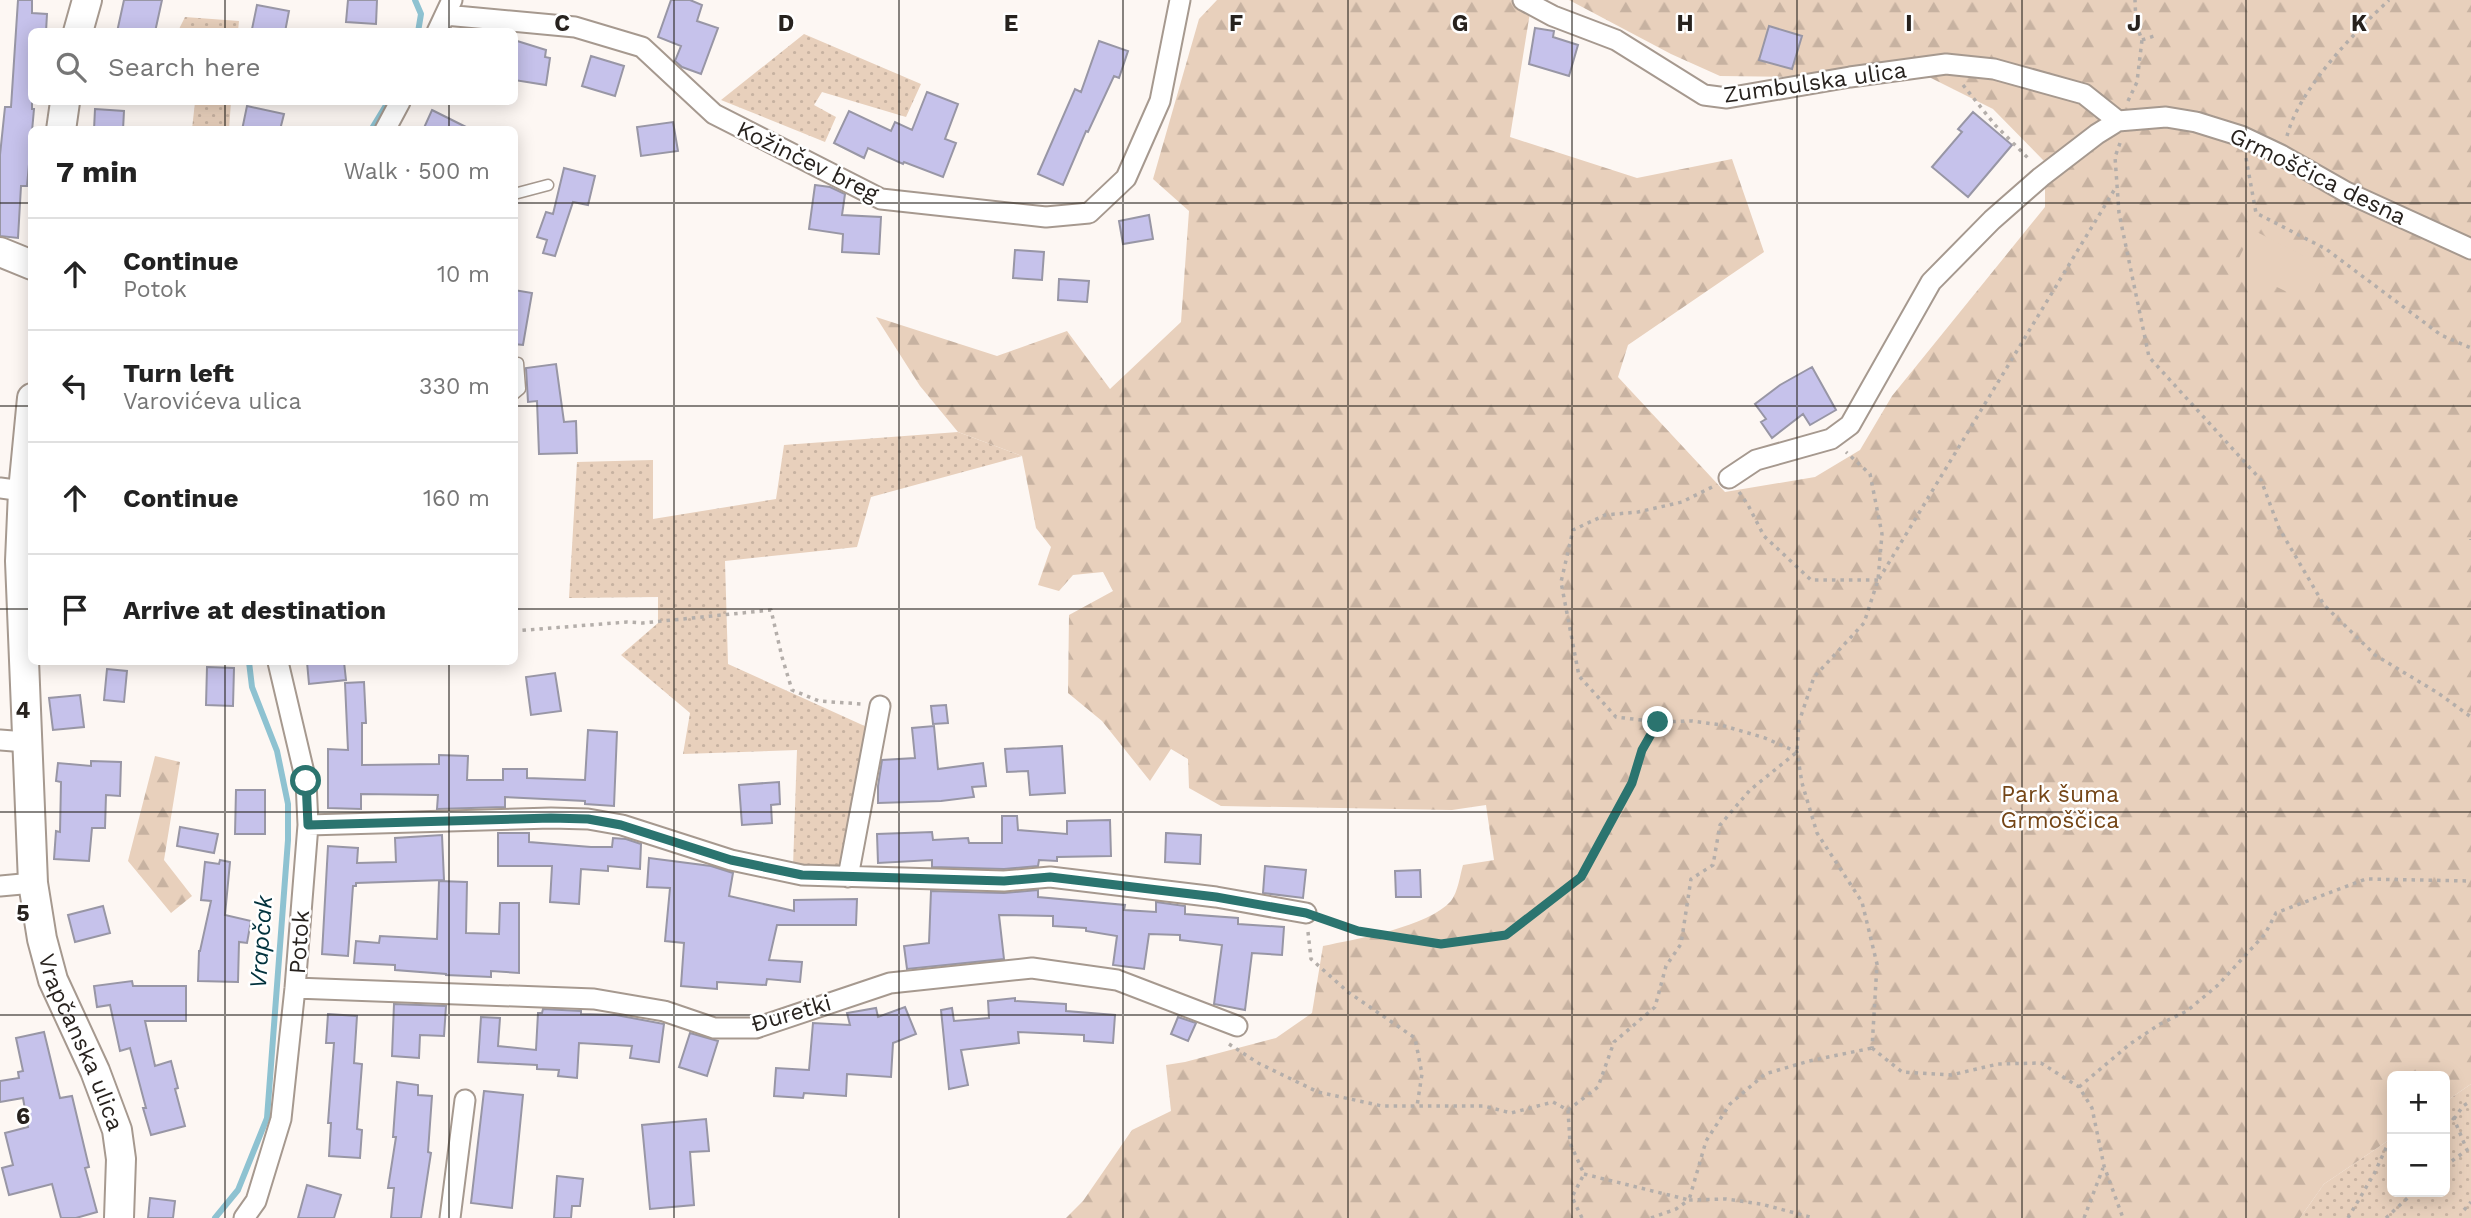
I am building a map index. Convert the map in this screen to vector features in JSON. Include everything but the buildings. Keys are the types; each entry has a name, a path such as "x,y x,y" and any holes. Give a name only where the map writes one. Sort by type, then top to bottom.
{"main road":[{"path":"79,28 87,0"},
{"path":"62,126 65,105"},
{"path":"0,252 28,263"},
{"name":"Vrapčanska ulica","path":"28,416 11,490 20,561 13,741 42,939 53,979 100,1082 117,1130 121,1158 118,1218"}],"street":[{"name":"Kožinčev breg","path":"442,12 575,27 642,47 714,114 881,199 1046,217 1089,213 1126,178 1160,102 1180,0"},
{"name":"Zumbulska ulica","path":"1522,0 1553,16 1616,40 1704,95 1727,98 1946,64 1994,69 2084,94 2118,121"},
{"path":"387,126 398,105"},
{"name":"Grmoščica desna","path":"1729,478 1756,460 1831,439 1850,425 1931,282 1992,220 2041,177 2118,121 2166,117 2196,122 2241,136 2346,192 2471,249"},
{"name":"Potok","path":"244,1218 256,1201 281,1119 308,825 306,781 279,665"},
{"path":"848,877 880,706"},
{"path":"308,825 588,819 621,825 731,860 802,875 1004,881 1050,877 1216,897 1306,913"},
{"path":"0,886 33,883"},
{"name":"Đuretki","path":"295,988 594,999 664,1011 714,1028 756,1028 890,983 1032,968 1117,980 1237,1026"},
{"path":"450,1218 465,1100"}],"lane":[{"path":"518,193 548,185"},
{"path":"518,363 518,391"}],"path":[{"path":"2134,0 2136,24 2142,40 2137,82 2118,121 2123,132 2115,157 2119,213 2150,356 2261,480 2279,528 2324,605 2375,655 2438,693 2471,717"},
{"path":"2281,155 2292,118 2321,75 2353,33 2389,0"},
{"path":"2142,40 2154,36"},
{"path":"1946,64 1995,125 2036,167 2041,177"},
{"path":"2241,136 2256,213 2326,249 2441,335 2471,348"},
{"path":"1878,580 2117,184"},
{"path":"1831,439 1870,474 1882,534 1878,580 1864,624 1814,677 1799,722 1797,752 1802,783 1817,833 1862,902 1877,964 1872,1048"},
{"path":"1797,752 1765,738 1721,725 1616,717 1579,676 1561,582 1573,530 1605,515 1638,512 1682,502 1729,478 1748,505 1764,537 1811,580 1878,580"},
{"path":"518,631 643,623 771,610 792,690 819,701 880,706"},
{"path":"1417,1106 1422,1074 1415,1038 1348,992 1311,959 1306,913 1358,931 1441,944 1506,935 1581,877 1632,783 1642,750 1658,722"},
{"path":"1567,1110 1598,1087 1614,1042 1656,1007 1666,966 1681,944 1691,878 1713,865 1720,825 1750,790 1797,752"},
{"path":"2080,1087 2130,1044 2160,1024 2187,1012 2218,985 2264,934 2276,913 2366,879 2471,881"},
{"path":"1237,1026 1229,1046 1318,1092 1382,1106 1483,1105 1511,1113 1553,1102 1567,1110"},
{"path":"1872,1048 1902,1072 1951,1075 1998,1063 2041,1063 2080,1087 2092,1108 2104,1166 2123,1218"},
{"path":"1651,1218 1676,1209 1689,1200 1706,1141 1730,1104 1765,1074 1872,1048"},
{"path":"2454,1119 2463,1106 2471,1101"},
{"path":"1567,1110 1570,1143 1584,1174"},
{"path":"2450,1116 2469,1148 2450,1162"},
{"path":"2348,1218 2387,1146"},
{"path":"2084,1218 2104,1166"},
{"path":"1584,1174 1689,1200 1726,1199 1761,1204 1814,1218"},
{"path":"1582,1218 1572,1197 1584,1174"},
{"path":"2386,1218 2409,1197"},
{"path":"2465,1210 2471,1202"}],"green space":[{"name":"Park šuma Grmoščica","path":"1217,0 1510,0 1531,6 1510,137 1637,178 1732,159 1764,252 1628,345 1618,377 1725,492 1815,477 1860,450 1892,396 2045,207 2045,162 1993,109 1919,72 1789,77 1720,76 1671,54 1569,0 2471,0 2471,1084 2450,1099 2450,1071 2387,1071 2387,1141 2324,1184 2300,1218 1066,1218 1083,1201 1132,1130 1171,1111 1166,1065 1276,1038 1312,1013 1323,946 1391,931 1426,918 1451,901 1463,865 1494,860 1486,805 1452,810 1221,806 1189,788 1188,759 1171,749 1150,781 1102,721 1068,693 1069,615 1113,591 1103,572 1073,575 1059,591 1038,585 1051,547 1036,528 1022,456 958,432 920,386 876,317 997,356 1067,331 1110,389 1181,322 1189,211 1153,179 1199,19"},
{"path":"185,17 239,21 238,28 180,28"},
{"path":"804,34 921,84 906,117 822,92 814,105 836,117 825,142 721,100"},
{"path":"195,105 231,105 229,126 192,126"},
{"path":"2253,230 2327,268 2309,303 2235,266"},
{"path":"958,432 1022,456 871,497 857,547 725,561 728,664 869,728 846,864 838,867 793,867 797,750 683,754 690,713 621,655 658,623 658,597 569,598 577,462 653,460 653,519 776,499 784,445"},
{"path":"155,756 180,762 164,860 192,896 171,913 128,861"},
{"path":"2471,1084 2471,1218 2300,1218 2324,1184 2387,1141 2387,1197 2450,1197 2450,1099"}],"waterway":[{"name":"Vrapčak","path":"415,0 421,14 419,28"},
{"name":"Vrapčak","path":"373,126 386,105"},
{"name":"Vrapčak","path":"215,1218 238,1190 267,1118 288,840 288,804 277,751 252,687 249,665"}],"route":[{"path":"306,781 308,825 588,819 621,825 731,860 802,875 1004,881 1050,877 1216,897 1306,913 1358,931 1441,944 1506,935 1581,877 1632,783 1642,750 1658,722"}]}
